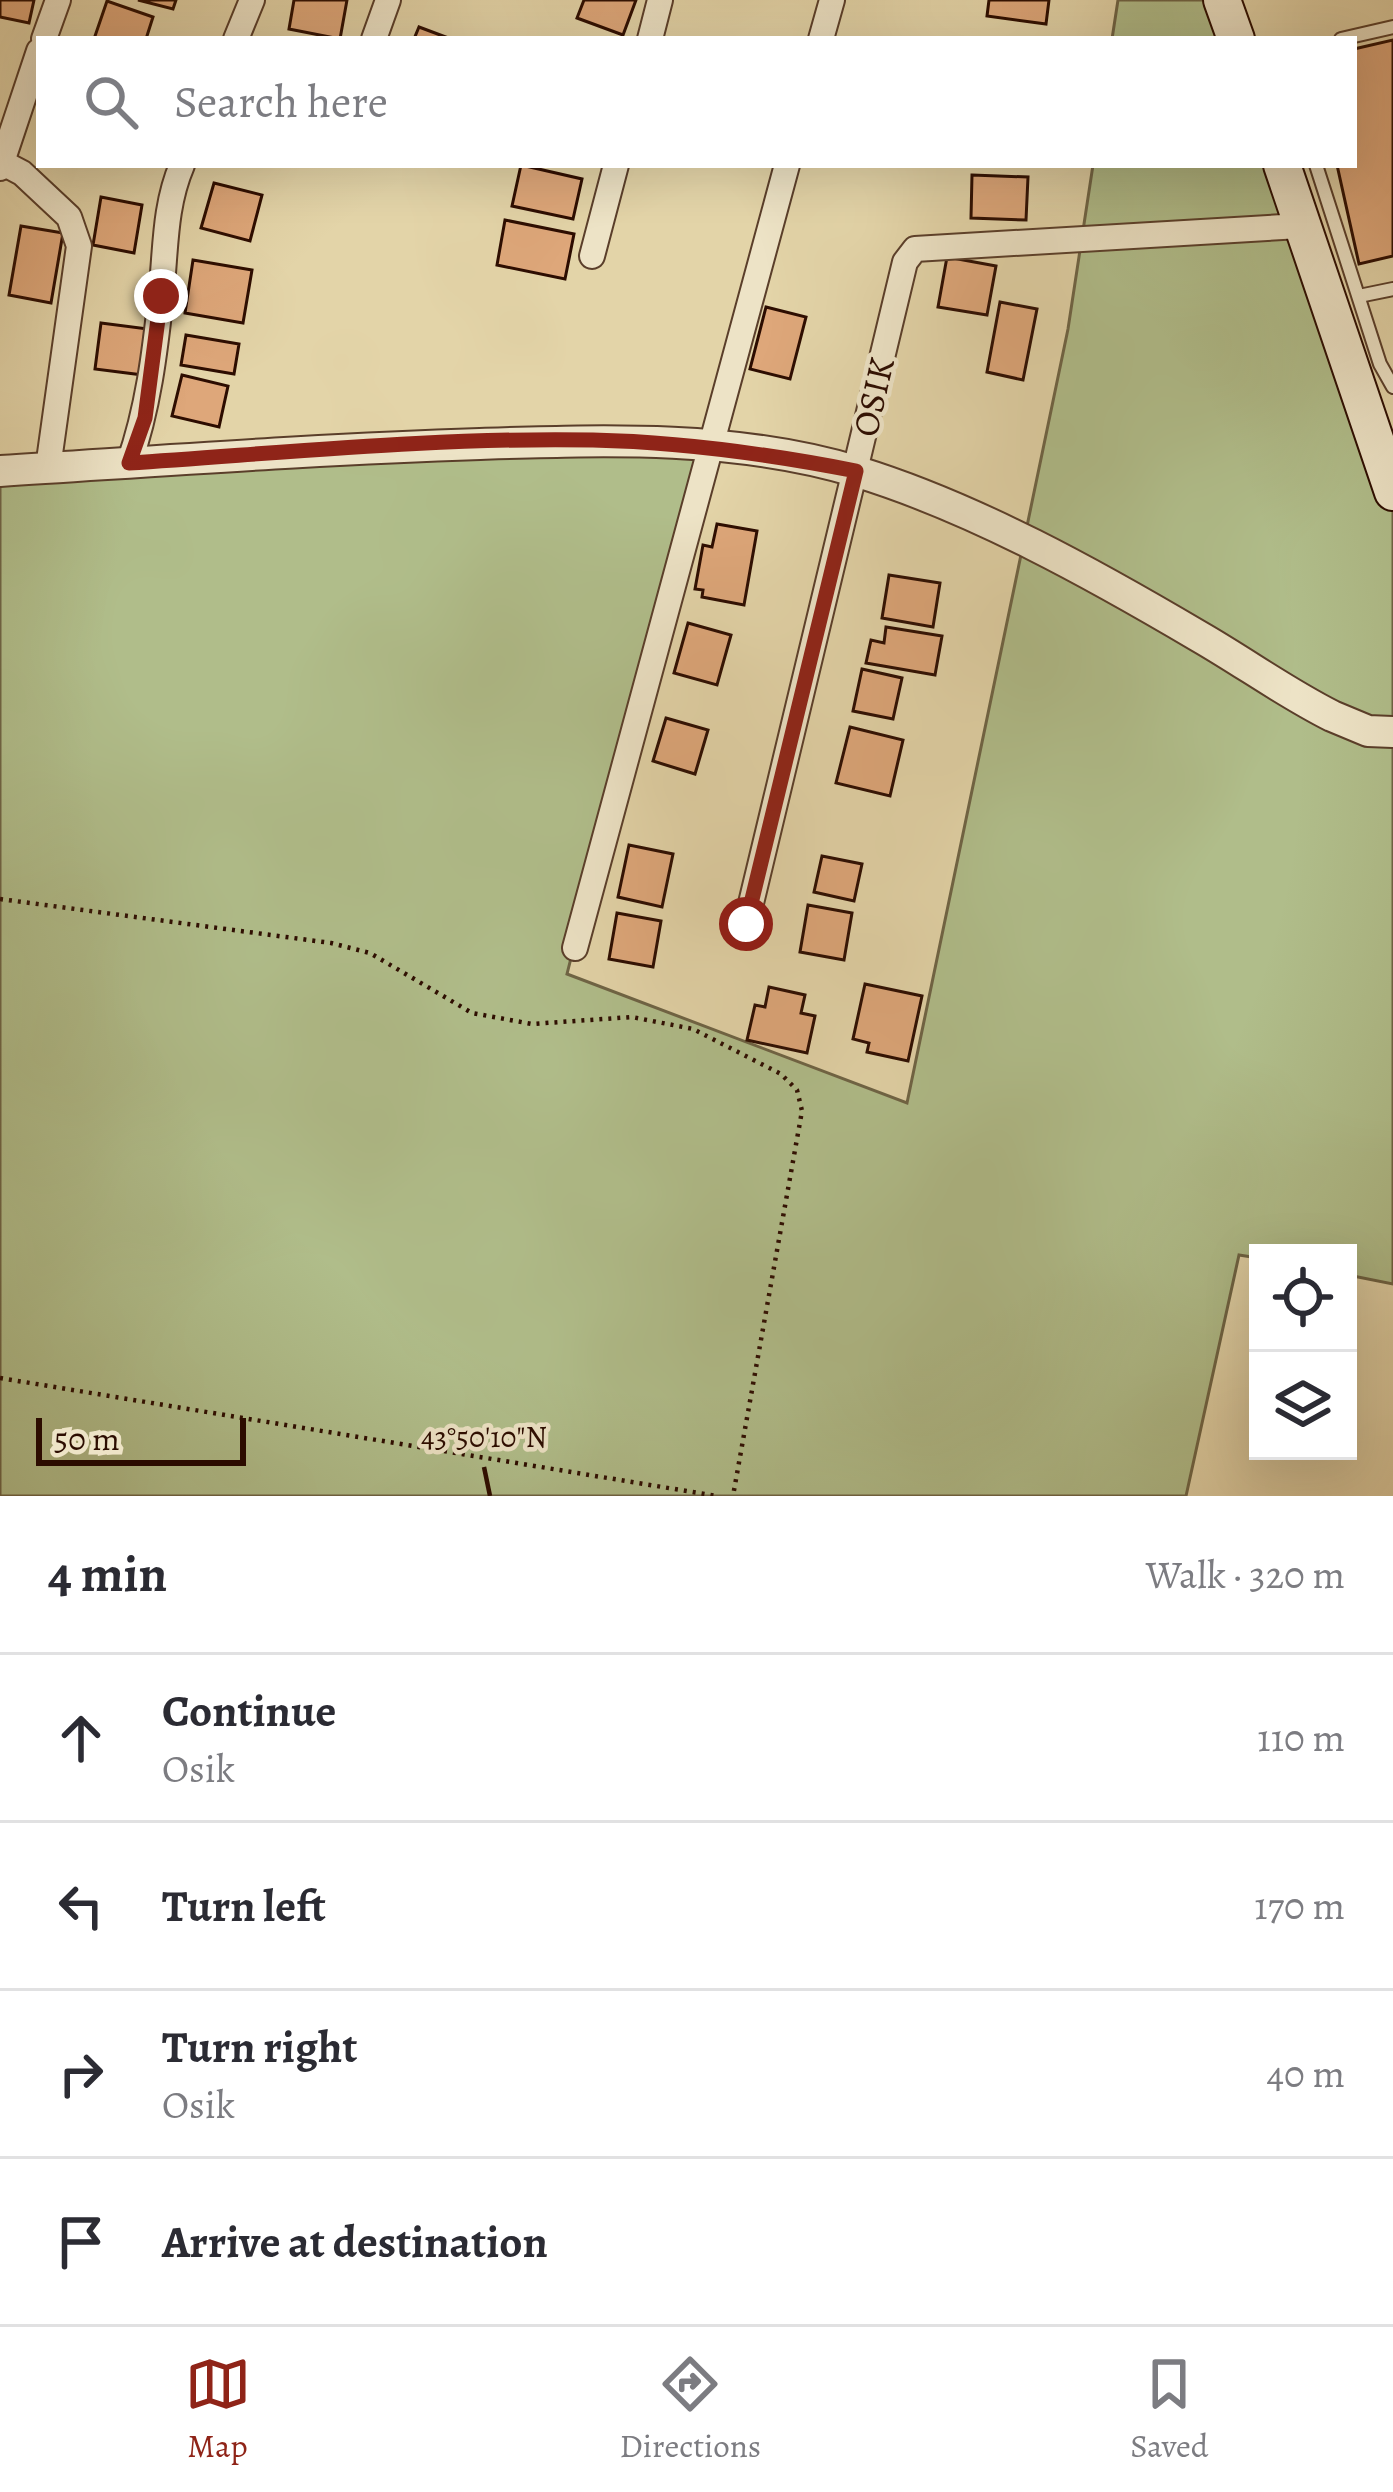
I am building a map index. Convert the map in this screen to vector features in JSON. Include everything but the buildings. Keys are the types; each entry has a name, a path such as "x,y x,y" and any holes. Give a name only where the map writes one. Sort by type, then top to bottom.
{"main road":[{"path":"1222,0 1235,36"},
{"path":"1283,168 1300,226 1375,367 1393,492"}],"street":[{"path":"45,36 58,0"},
{"path":"237,36 252,0"},
{"path":"375,36 388,0"},
{"path":"651,36 660,0"},
{"path":"822,36 832,0"},
{"path":"36,60 0,165 22,173 69,217 79,246 48,468"},
{"path":"129,463 145,418 169,196 181,168"},
{"path":"592,256 615,168"},
{"path":"575,948 786,168"},
{"name":"OSIK","path":"746,924 905,262 915,249 1300,226"},
{"path":"0,471 401,446 568,441 710,447 856,471 938,502 1084,572 1332,716 1367,731 1393,732"}],"lane":[{"path":"1354,36 1393,27"},
{"path":"1317,168 1359,296 1375,367 1393,387"},
{"path":"1359,296 1393,289"}],"path":[{"path":"0,899 331,943 370,953 472,1013 532,1024 659,1019 693,1029 781,1074 797,1090 802,1111 733,1496"},
{"path":"0,1378 717,1496"}],"green space":[{"path":"1118,0 1219,0 1237,36 1112,36"},
{"path":"1093,168 1289,168 1393,493 1393,1284 1357,1277 1357,1244 1249,1244 1249,1257 1239,1255 1186,1496 0,1496 0,478 700,446 567,974 907,1103 1068,329"}],"route":[{"path":"161,296 145,418 129,463 592,440 710,447 856,471 746,924"}]}
